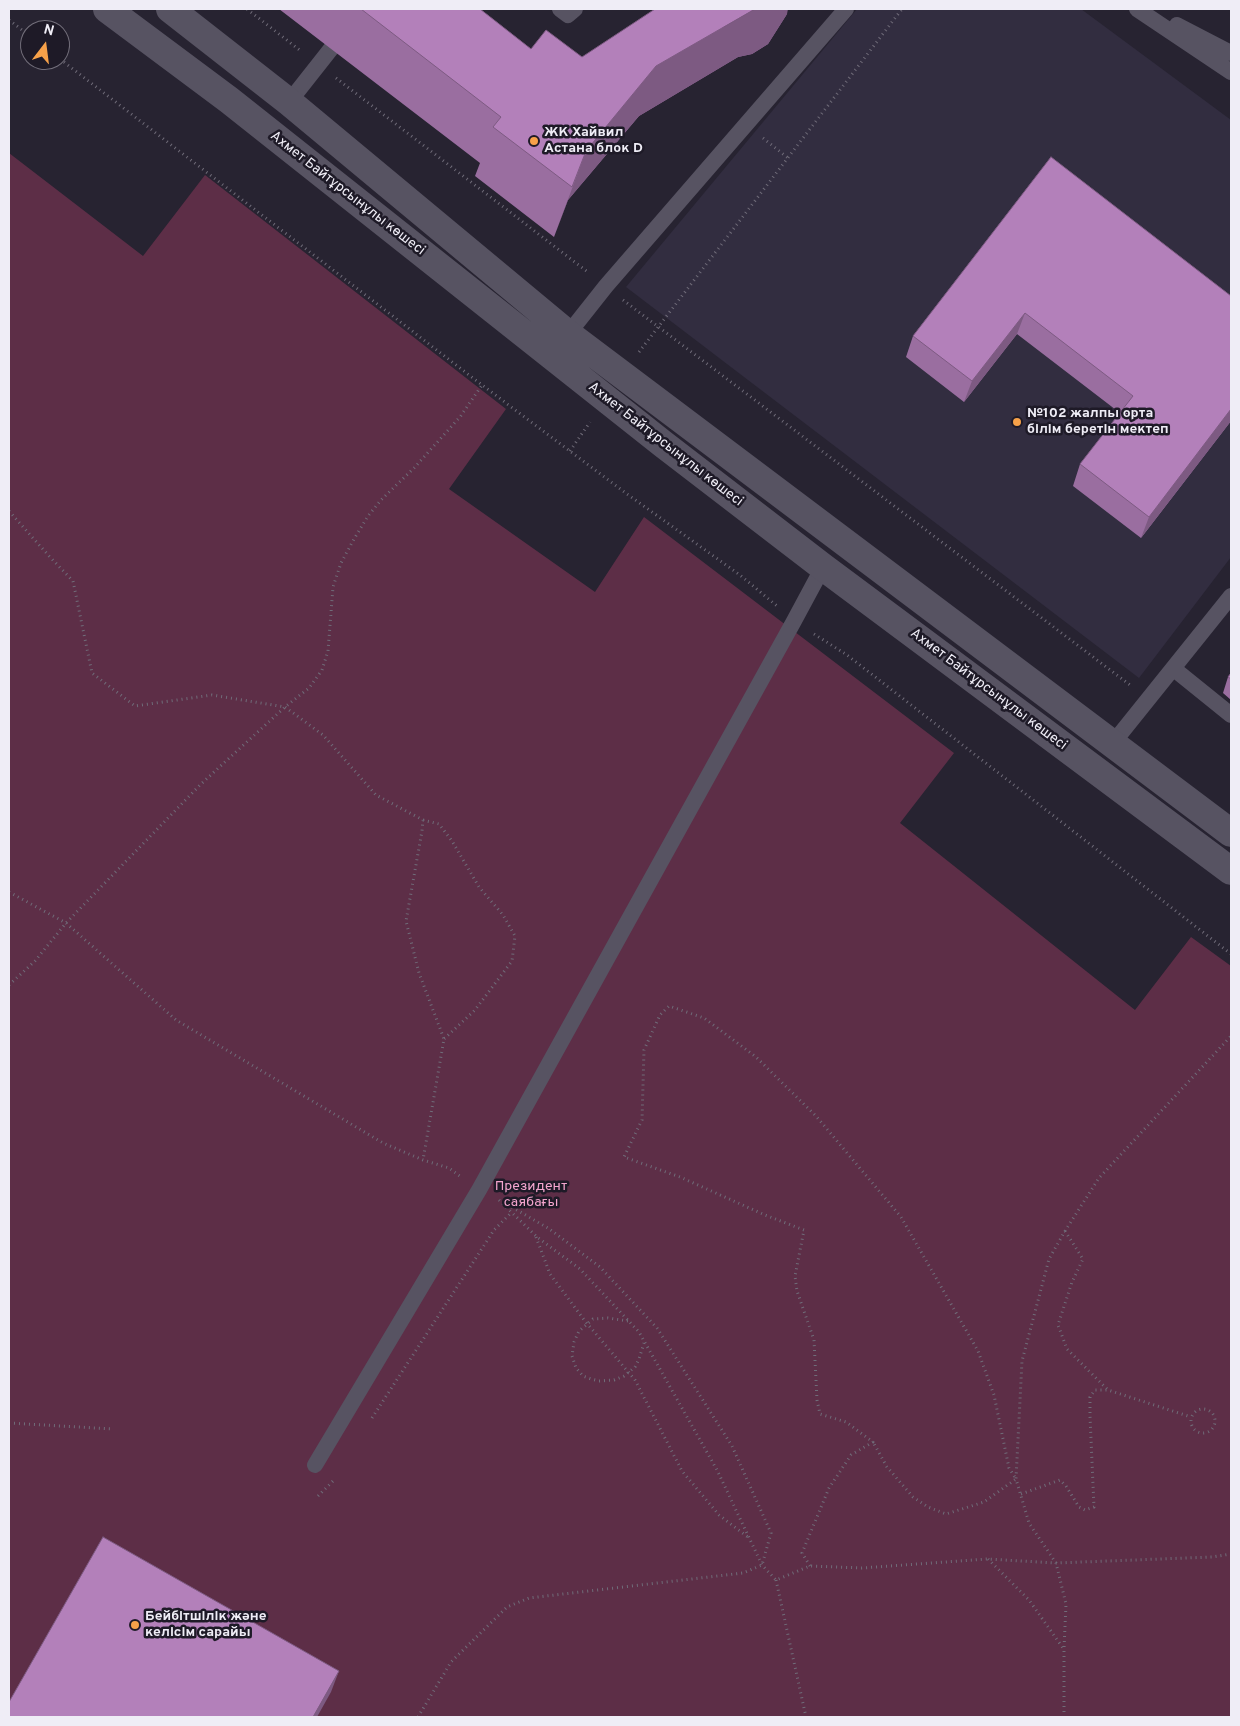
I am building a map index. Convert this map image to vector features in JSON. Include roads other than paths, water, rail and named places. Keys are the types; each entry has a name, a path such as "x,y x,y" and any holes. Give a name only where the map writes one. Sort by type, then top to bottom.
{"street":[{"name":"Ахмет Байтұрсынұлы көшесі","path":"108,9 229,100 605,398 823,567 1231,871"},
{"path":"170,9 290,102 568,334 1231,833"}],"lane":[{"path":"560,9 568,15 575,9"},
{"path":"568,334 606,286 844,9"},
{"path":"1137,9 1231,72"},
{"path":"1144,9 1231,53"},
{"path":"290,102 353,21"},
{"path":"315,1465 479,1190 823,567"},
{"path":"1113,743 1231,596"},
{"path":"1174,669 1231,715"}],"place":[{"name":"ЖК Хайвил Астана блок D","path":"534,141"},
{"name":"№102 жалпы орта білім беретін мектеп","path":"1017,422"},
{"name":"Бейбітшілік және келісім сарайы","path":"135,1625"}],"park label":[{"name":"Президент саябағы","path":"531,1196"}]}
